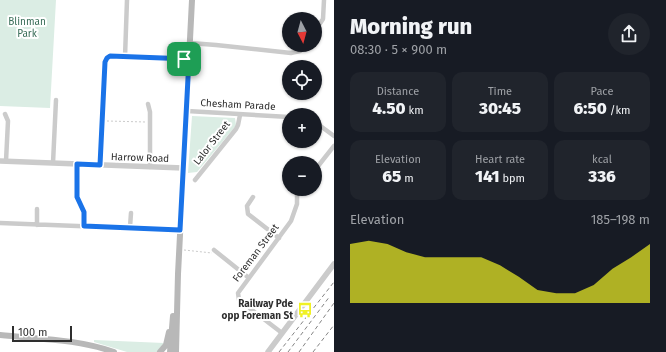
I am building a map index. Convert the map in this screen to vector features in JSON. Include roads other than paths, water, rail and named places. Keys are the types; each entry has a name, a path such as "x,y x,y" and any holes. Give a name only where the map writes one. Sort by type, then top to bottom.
{"main road":[{"path":"176,352 179,249 192,0"},
{"path":"170,352 178,274"},
{"path":"160,352 166,342 174,306"},
{"path":"0,335 73,342 99,347 114,352"}],"street":[{"path":"125,57 127,0"},
{"path":"322,21 324,0"},
{"path":"190,43 216,44 282,52"},
{"path":"283,52 300,52"},
{"path":"100,165 105,62 107,58 110,56 189,59"},
{"path":"53,163 56,100"},
{"path":"148,104 150,112 150,167"},
{"name":"Chesham Parade","path":"187,111 282,117"},
{"path":"3,161 8,121 5,114"},
{"name":"Lalor Street","path":"195,180 236,129 240,115"},
{"path":"322,127 334,136"},
{"path":"322,161 334,146"},
{"name":"Harrow Road","path":"3,161 183,168"},
{"name":"Foreman Street","path":"282,333 239,300 238,293 291,221 297,204 297,196"},
{"path":"253,197 246,206 248,214 279,238"},
{"path":"37,209 37,224"},
{"path":"84,212 84,226"},
{"path":"130,228 131,213"},
{"path":"0,223 180,230"},
{"path":"215,252 249,278"},
{"path":"268,352 334,264"}],"railway":[{"path":"279,352 334,282"},
{"path":"288,352 330,296"},
{"path":"299,352 334,303"},
{"path":"313,352 334,325"}],"place":[{"name":"Railway Pde opp Foreman St","path":"305,310"}],"park label":[{"name":"Blinman Park","path":"27,28"}]}
